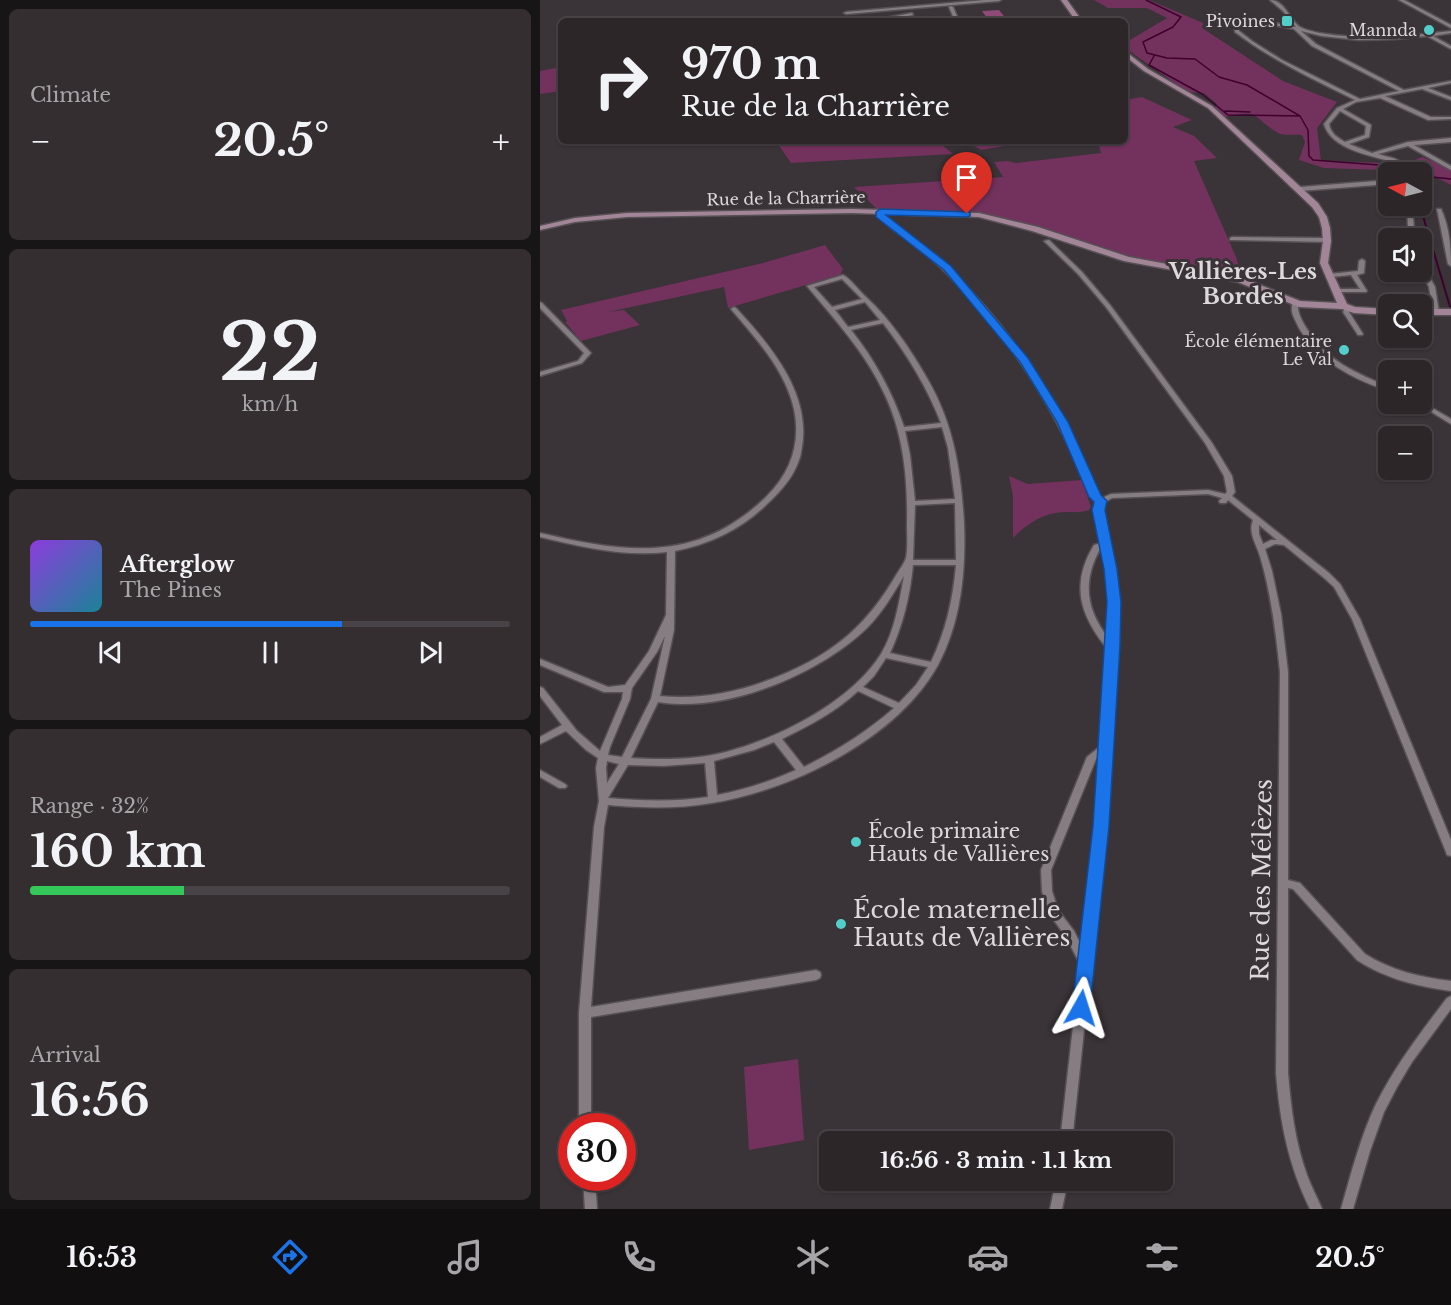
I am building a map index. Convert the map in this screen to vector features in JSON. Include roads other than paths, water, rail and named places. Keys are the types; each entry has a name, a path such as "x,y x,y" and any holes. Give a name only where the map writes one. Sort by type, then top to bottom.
{"main road":[{"path":"1064,0 1077,18"},
{"path":"1128,55 1146,70 1210,107 1300,189 1323,217 1327,240 1324,263 1345,307"},
{"name":"Rue de la Charrière","path":"540,228 585,219 627,215 880,212 979,215 1041,231 1050,238 1127,259 1235,278 1295,303 1378,311"}],"street":[{"path":"846,13 871,9 999,0"},
{"path":"1272,0 1284,10 1314,45 1403,91"},
{"path":"1401,0 1451,29"},
{"path":"1284,10 1286,2"},
{"path":"951,7 956,18"},
{"path":"871,9 876,18"},
{"path":"889,18 912,14"},
{"path":"1215,14 1236,23 1254,20 1340,38 1364,40 1438,34 1451,29"},
{"path":"1236,23 1237,31 1252,43 1359,100"},
{"path":"1438,34 1451,41"},
{"path":"1427,35 1451,48"},
{"path":"1397,162 1333,138 1326,129 1326,123 1339,109 1359,100 1451,82"},
{"path":"1423,87 1451,99"},
{"path":"1380,96 1430,119 1451,118"},
{"path":"1339,109 1370,125 1367,136 1344,144"},
{"path":"1373,154 1408,144 1451,140"},
{"path":"1408,144 1451,168"},
{"path":"1300,189 1378,183"},
{"path":"1439,210 1451,264"},
{"path":"880,212 883,218 947,268 1024,360 1062,422 1095,497 1101,501"},
{"path":"1050,238 1108,306 1208,443 1232,486 1221,497"},
{"path":"1232,240 1327,240"},
{"path":"1330,274 1362,273 1362,261"},
{"path":"1338,291 1364,291 1353,274"},
{"path":"540,690 584,744 603,757 660,763 709,759 777,740 809,721 856,687 885,655 895,633 908,562 909,464 902,429 888,395 847,329 810,286 843,277 867,300 908,352 938,405 953,461 958,501 959,563 955,604 933,665 900,707 870,732 803,772 773,785 713,800 670,804 604,798"},
{"path":"1429,282 1443,312"},
{"path":"831,309 867,300"},
{"path":"1295,303 1293,309 1309,339 1329,361 1378,384"},
{"path":"540,304 588,353 580,362 540,374"},
{"path":"1345,307 1360,334"},
{"path":"540,535 599,547 636,550 671,549 711,539 739,525 771,499 787,480 796,462 801,442 801,426 790,388 762,340 734,309"},
{"path":"847,329 885,321"},
{"path":"1432,410 1451,422"},
{"path":"902,429 944,425"},
{"path":"1101,501 1111,496 1180,493 1221,497 1287,543 1326,575 1337,586 1352,610 1450,846"},
{"path":"910,503 958,501"},
{"path":"1067,1131 1107,746 1113,645 1114,602 1099,510 1101,501"},
{"name":"Rue des Mélèzes","path":"1256,521 1254,526 1256,536 1262,548 1281,632 1284,672 1282,1073 1287,1128 1293,1157 1316,1209"},
{"path":"1262,548 1266,538 1272,532"},
{"path":"1262,548 1274,542 1287,543"},
{"path":"1106,544 1097,547 1087,565 1083,593 1091,621 1108,644 1113,645"},
{"path":"604,798 615,781 655,699 665,662 670,630 671,549"},
{"path":"908,562 959,563"},
{"path":"655,699 696,702 737,694 766,685 798,670 840,645 864,626 886,599 908,562"},
{"path":"886,599 899,600 902,603"},
{"path":"585,1113 585,1013 598,837 604,798 601,768 628,688 648,660 670,615"},
{"path":"885,655 933,665"},
{"path":"648,660 665,662"},
{"path":"540,662 607,690 628,688"},
{"path":"856,687 900,707"},
{"path":"540,741 568,726"},
{"path":"777,740 803,772"},
{"path":"1086,963 1070,934 1053,912 1047,891 1046,870 1092,757 1107,746"},
{"path":"709,759 713,800"},
{"path":"540,773 562,786"},
{"path":"1282,883 1296,886 1361,957 1372,965 1386,973 1451,986"},
{"path":"585,1013 816,975"},
{"path":"1347,1209 1363,1152 1386,1097 1414,1051 1451,1000"},
{"path":"589,1191 591,1209"},
{"path":"1056,1209 1060,1191"}],"waterway":[{"path":"1146,0 1181,17 1173,27 1143,42 1147,53 1167,58 1195,59 1219,77 1247,85 1300,116"},
{"path":"1154,56 1149,65 1202,94 1228,115 1300,116"},
{"path":"1225,111 1250,112"},
{"path":"1300,116 1308,130 1309,156 1313,160 1378,165"},
{"path":"1432,177 1451,179"},
{"path":"1423,216 1451,310"}],"place":[{"name":"Pivoines","path":"1287,21"},
{"name":"Mannda","path":"1429,30"},
{"name":"École élémentaire Le Val","path":"1344,350"},
{"name":"École primaire Hauts de Vallières","path":"856,842"},
{"name":"École maternelle Hauts de Vallières","path":"841,924"}],"district":[{"name":"Vallières-Les Bordes","path":"1243,284"}]}
